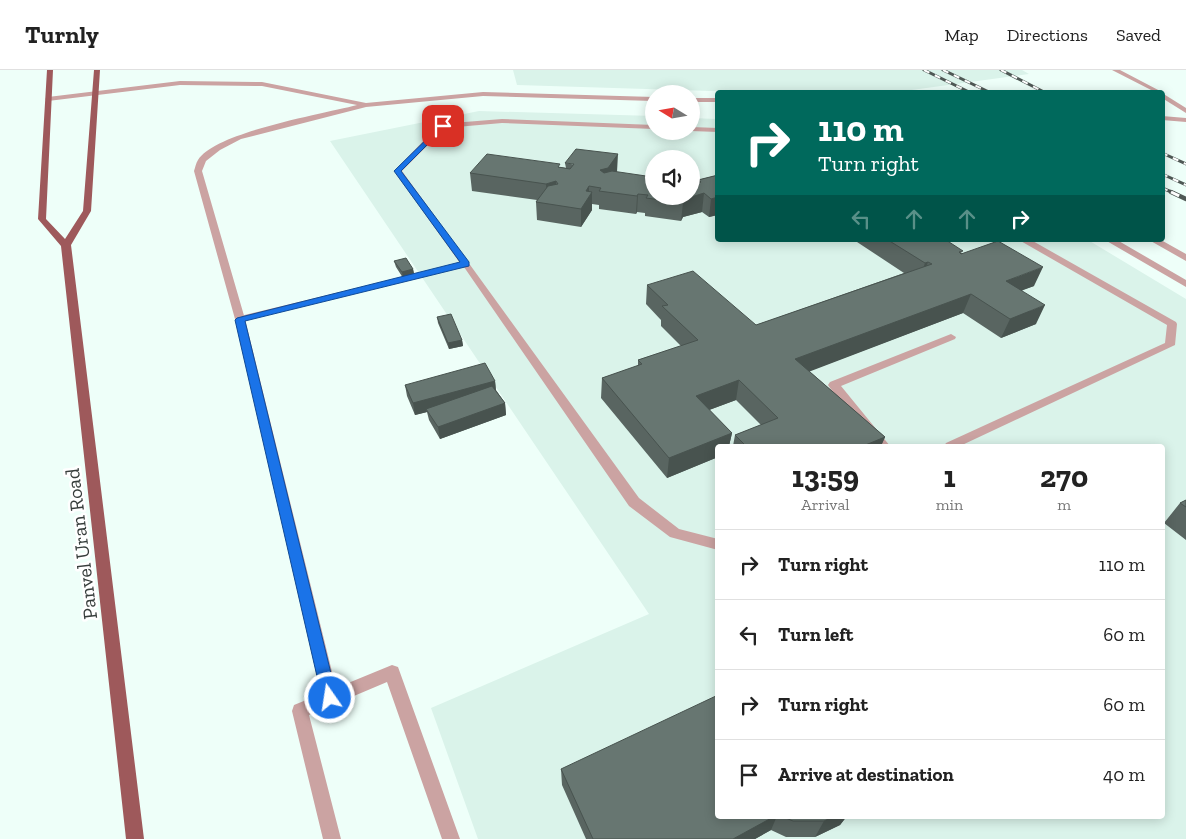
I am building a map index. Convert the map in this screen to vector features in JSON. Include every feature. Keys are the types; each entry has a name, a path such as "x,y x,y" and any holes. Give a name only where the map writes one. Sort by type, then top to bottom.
{"main road":[{"path":"50,70 42,220 66,245 87,211 97,70"},
{"name":"Panvel Uran Road","path":"66,245 135,839"}],"street":[{"path":"1115,70 1153,90"},
{"path":"48,99 180,83 262,84 366,105"},
{"path":"330,698 240,320 198,171 202,160 217,148 238,137 366,105 483,94 645,98"},
{"path":"1165,97 1186,111"},
{"path":"700,100 715,100"},
{"path":"1165,118 1186,120"},
{"path":"645,127 502,121 443,126 398,171 634,502 676,533 715,544"},
{"path":"700,129 715,130"},
{"path":"954,444 1170,345 1172,324 1028,242"},
{"path":"1113,242 1186,284"},
{"path":"1158,242 1186,258"},
{"path":"240,320 466,264"},
{"path":"882,444 834,386 951,337"},
{"path":"332,839 300,711 392,672 451,839"}],"shaded area":[{"path":"513,70 1022,70 1029,74 912,90 715,91 700,91 700,85 645,85 645,89 517,85"},
{"path":"479,111 645,116 645,140 700,140 700,118 715,119 715,242 1091,242 1186,299 1186,839 478,839 431,708 649,614 330,141"}],"building":[{"path":"576,149 618,154 608,168 600,170 604,173 612,171 645,176 645,195 638,194 637,196 599,191 601,188 589,186 586,191 592,192 581,209 536,202 548,186 558,184 556,181 546,184 470,173 487,154 560,164 558,167 570,169 574,164 565,163"},
{"path":"715,176 715,198 711,199 704,193 700,194 700,180"},
{"path":"891,242 949,242 963,251 959,252 961,254 1000,242 1043,267 1006,281 1045,305 1010,319 971,294 795,359 885,437 868,444 744,444 735,435 778,418 739,380 696,396 732,433 669,458 602,378 642,364 638,360 698,340 662,306 668,305 647,285 693,271 756,325 932,264 925,263"},
{"path":"406,258 413,269 402,272 394,261"},
{"path":"451,314 462,340 448,343 437,317"},
{"path":"485,363 495,381 413,403 405,385"},
{"path":"492,386 505,403 438,427 426,409"},
{"path":"1186,500 1186,507 1180,503"},
{"path":"715,696 715,819 770,819 733,839 593,839 561,769"},
{"path":"788,819 828,819 824,821 793,821"}],"railway":[{"path":"924,70 965,90"},
{"path":"943,70 985,90"},
{"path":"1001,70 1040,90"},
{"path":"1165,154 1186,164"},
{"path":"1165,175 1186,185"},
{"path":"1165,189 1174,193"},
{"path":"1171,192 1186,199"}],"route":[{"path":"330,698 240,320 466,264 398,171 443,126"}]}
